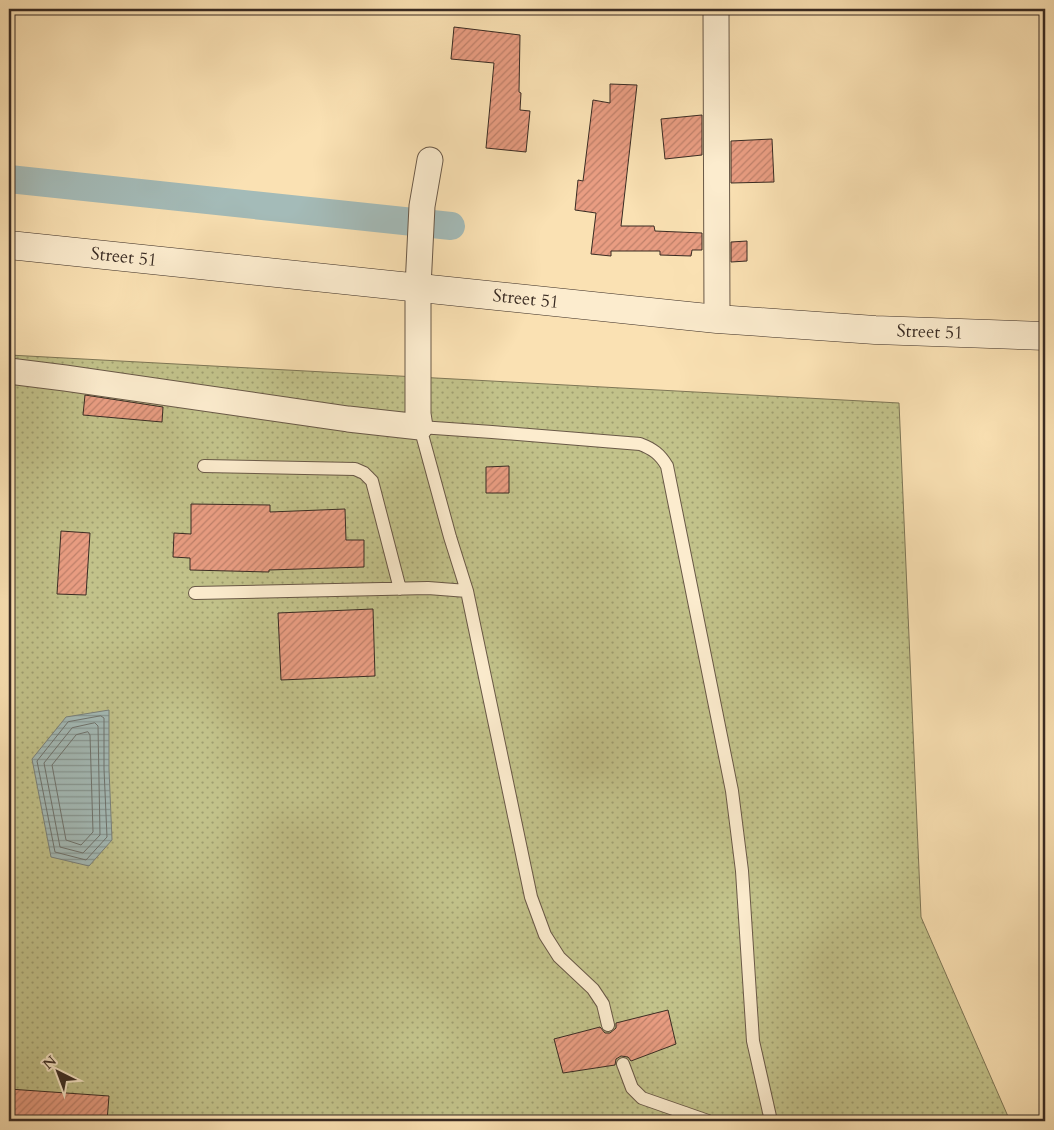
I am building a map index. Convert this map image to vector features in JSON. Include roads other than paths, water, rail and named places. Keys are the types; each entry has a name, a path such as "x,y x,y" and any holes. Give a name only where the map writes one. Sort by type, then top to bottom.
{"main road":[{"name":"Street 51","path":"9,245 417,296 875,330 1045,336"}],"street":[{"path":"716,9 717,319"},
{"path":"9,371 348,419 420,427 417,296 422,206 430,160"}],"lane":[{"path":"608,1025 603,1004 593,989 559,956 545,935 531,897 467,591 420,427 640,444 654,450 668,466 732,792 742,871 753,1041 771,1121"},
{"path":"204,466 355,469 364,473 372,481 400,589"},
{"path":"195,593 428,588 467,591"},
{"path":"623,1064 632,1088 642,1098 708,1121"}],"water":[{"path":"109,710 112,840 89,866 51,857 32,759 66,717"}],"waterway":[{"path":"9,179 451,226"}]}
